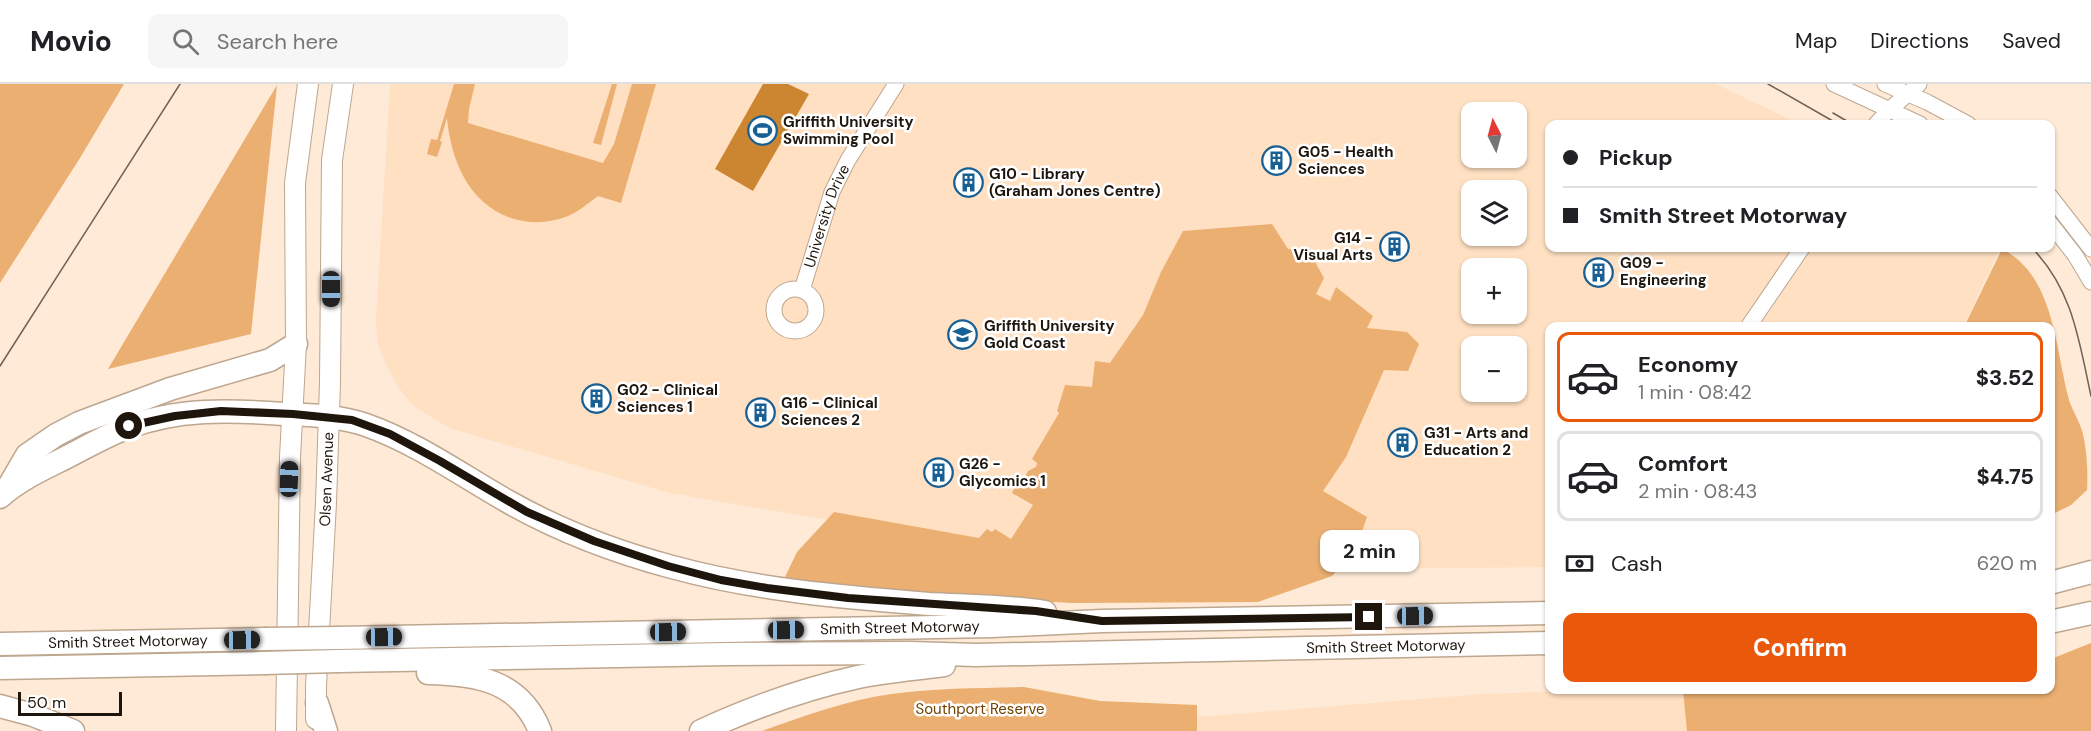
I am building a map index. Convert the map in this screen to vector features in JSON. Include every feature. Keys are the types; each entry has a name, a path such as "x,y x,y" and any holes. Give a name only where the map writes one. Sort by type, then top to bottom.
{"highway":[{"path":"2,495 27,455 71,427 99,414 170,389 270,360 296,344"},
{"path":"2,495 39,471 91,444 129,426 149,421 198,412 243,411 329,417 358,422 390,434 550,523 604,545 721,580 813,594 1036,611 1102,621"},
{"path":"2055,582 2091,572"},
{"name":"Smith Street Motorway","path":"0,644 980,627 1102,621 1545,613"},
{"path":"2055,621 2082,615"},
{"name":"Smith Street Motorway","path":"0,668 728,654 976,655 1545,644"},
{"path":"701,731 752,709 825,685 894,671 948,665 976,655"},
{"path":"338,661 362,672 457,675 489,681 517,696 536,719 540,731"},
{"path":"317,703 326,731"},
{"path":"0,706 73,731"}],"main road":[{"path":"286,731 289,479 296,344 295,183 308,84"},
{"name":"Olsen Avenue","path":"316,731 329,417 332,160 343,84"}],"street":[{"name":"University Drive","path":"802,290 831,192 848,160 896,84"},
{"path":"1834,84 1911,120"},
{"path":"1885,84 1913,89 1928,102 1961,120"},
{"path":"1879,120 1913,89"},
{"path":"2055,202 2091,249 2075,255"},
{"path":"2055,229 2090,276"},
{"path":"1751,322 1799,252"}],"shaded area":[{"name":"Griffith University Gold Coast","path":"390,84 1716,84 1791,120 1545,120 1545,252 1998,252 1965,322 1545,322 1545,567 1253,570 977,545 670,493 449,428 412,405 398,387 378,344 376,321"},
{"name":"Griffith University Swimming Pool","path":"763,84 788,84 809,94 753,191 715,169"},
{"path":"2091,683 2091,731 1025,731 1483,694 1545,692 1545,694 2055,694 2055,689"}],"green space":[{"path":"0,84 124,84 0,283"},
{"path":"454,84 475,84 468,123 603,163 614,144 632,84 656,84 621,203 598,196 568,216 534,222 514,219 485,203 474,192 458,165 447,118 437,157 427,154 431,139 437,140"},
{"path":"612,84 617,84 601,145 593,143"},
{"path":"277,85 251,334 108,369"},
{"path":"1272,224 1288,249 1309,251 1324,278 1316,294 1330,301 1336,287 1373,316 1367,328 1407,332 1419,344 1408,371 1384,370 1346,457 1323,491 1367,517 1356,549 1332,576 1258,602 1072,603 881,592 784,579 797,552 834,512 979,538 987,529 992,532 995,529 1011,539 1033,505 1012,493 1016,485 1025,486 1028,471 1036,467 1037,463 1032,459 1059,413 1057,411 1065,385 1092,387 1095,361 1110,363 1143,315 1161,272 1183,231"},
{"path":"2001,252 2006,252 2020,261 2033,277 2043,295 2052,322 1966,322"},
{"path":"2055,334 2069,400 2083,434 2087,462 2087,490 2071,505 2055,513"},
{"path":"2091,643 2091,731 1687,731 1683,694 2055,694 2055,657"},
{"name":"Southport Reserve","path":"1024,687 1100,701 1197,705 1197,731 762,731 826,709 875,697 940,689"}],"tram line":[{"path":"0,366 180,84"},
{"path":"1768,84 1831,120"},
{"path":"1833,113 1845,120"},
{"path":"2036,252 2046,264 2066,299 2078,336 2091,396"}],"place":[{"name":"Griffith University Swimming Pool","path":"762,131"},
{"name":"G05 - Health Sciences","path":"1277,161"},
{"name":"G10 - Library (Graham Jones Centre)","path":"968,183"},
{"name":"G14 - Visual Arts","path":"1394,247"},
{"name":"G09 - Engineering","path":"1599,272"},
{"name":"Griffith University Gold Coast","path":"963,335"},
{"name":"G02 - Clinical Sciences 1","path":"596,399"},
{"name":"G16 - Clinical Sciences 2","path":"760,412"},
{"name":"G31 - Arts and Education 2","path":"1403,442"},
{"name":"G26 - Glycomics 1","path":"938,473"}],"route":[{"path":"129,426 198,412 221,411 293,414 352,420 390,434 527,512 594,541 668,566 721,580 767,588 848,598 1036,611 1102,621 1369,617"}]}
